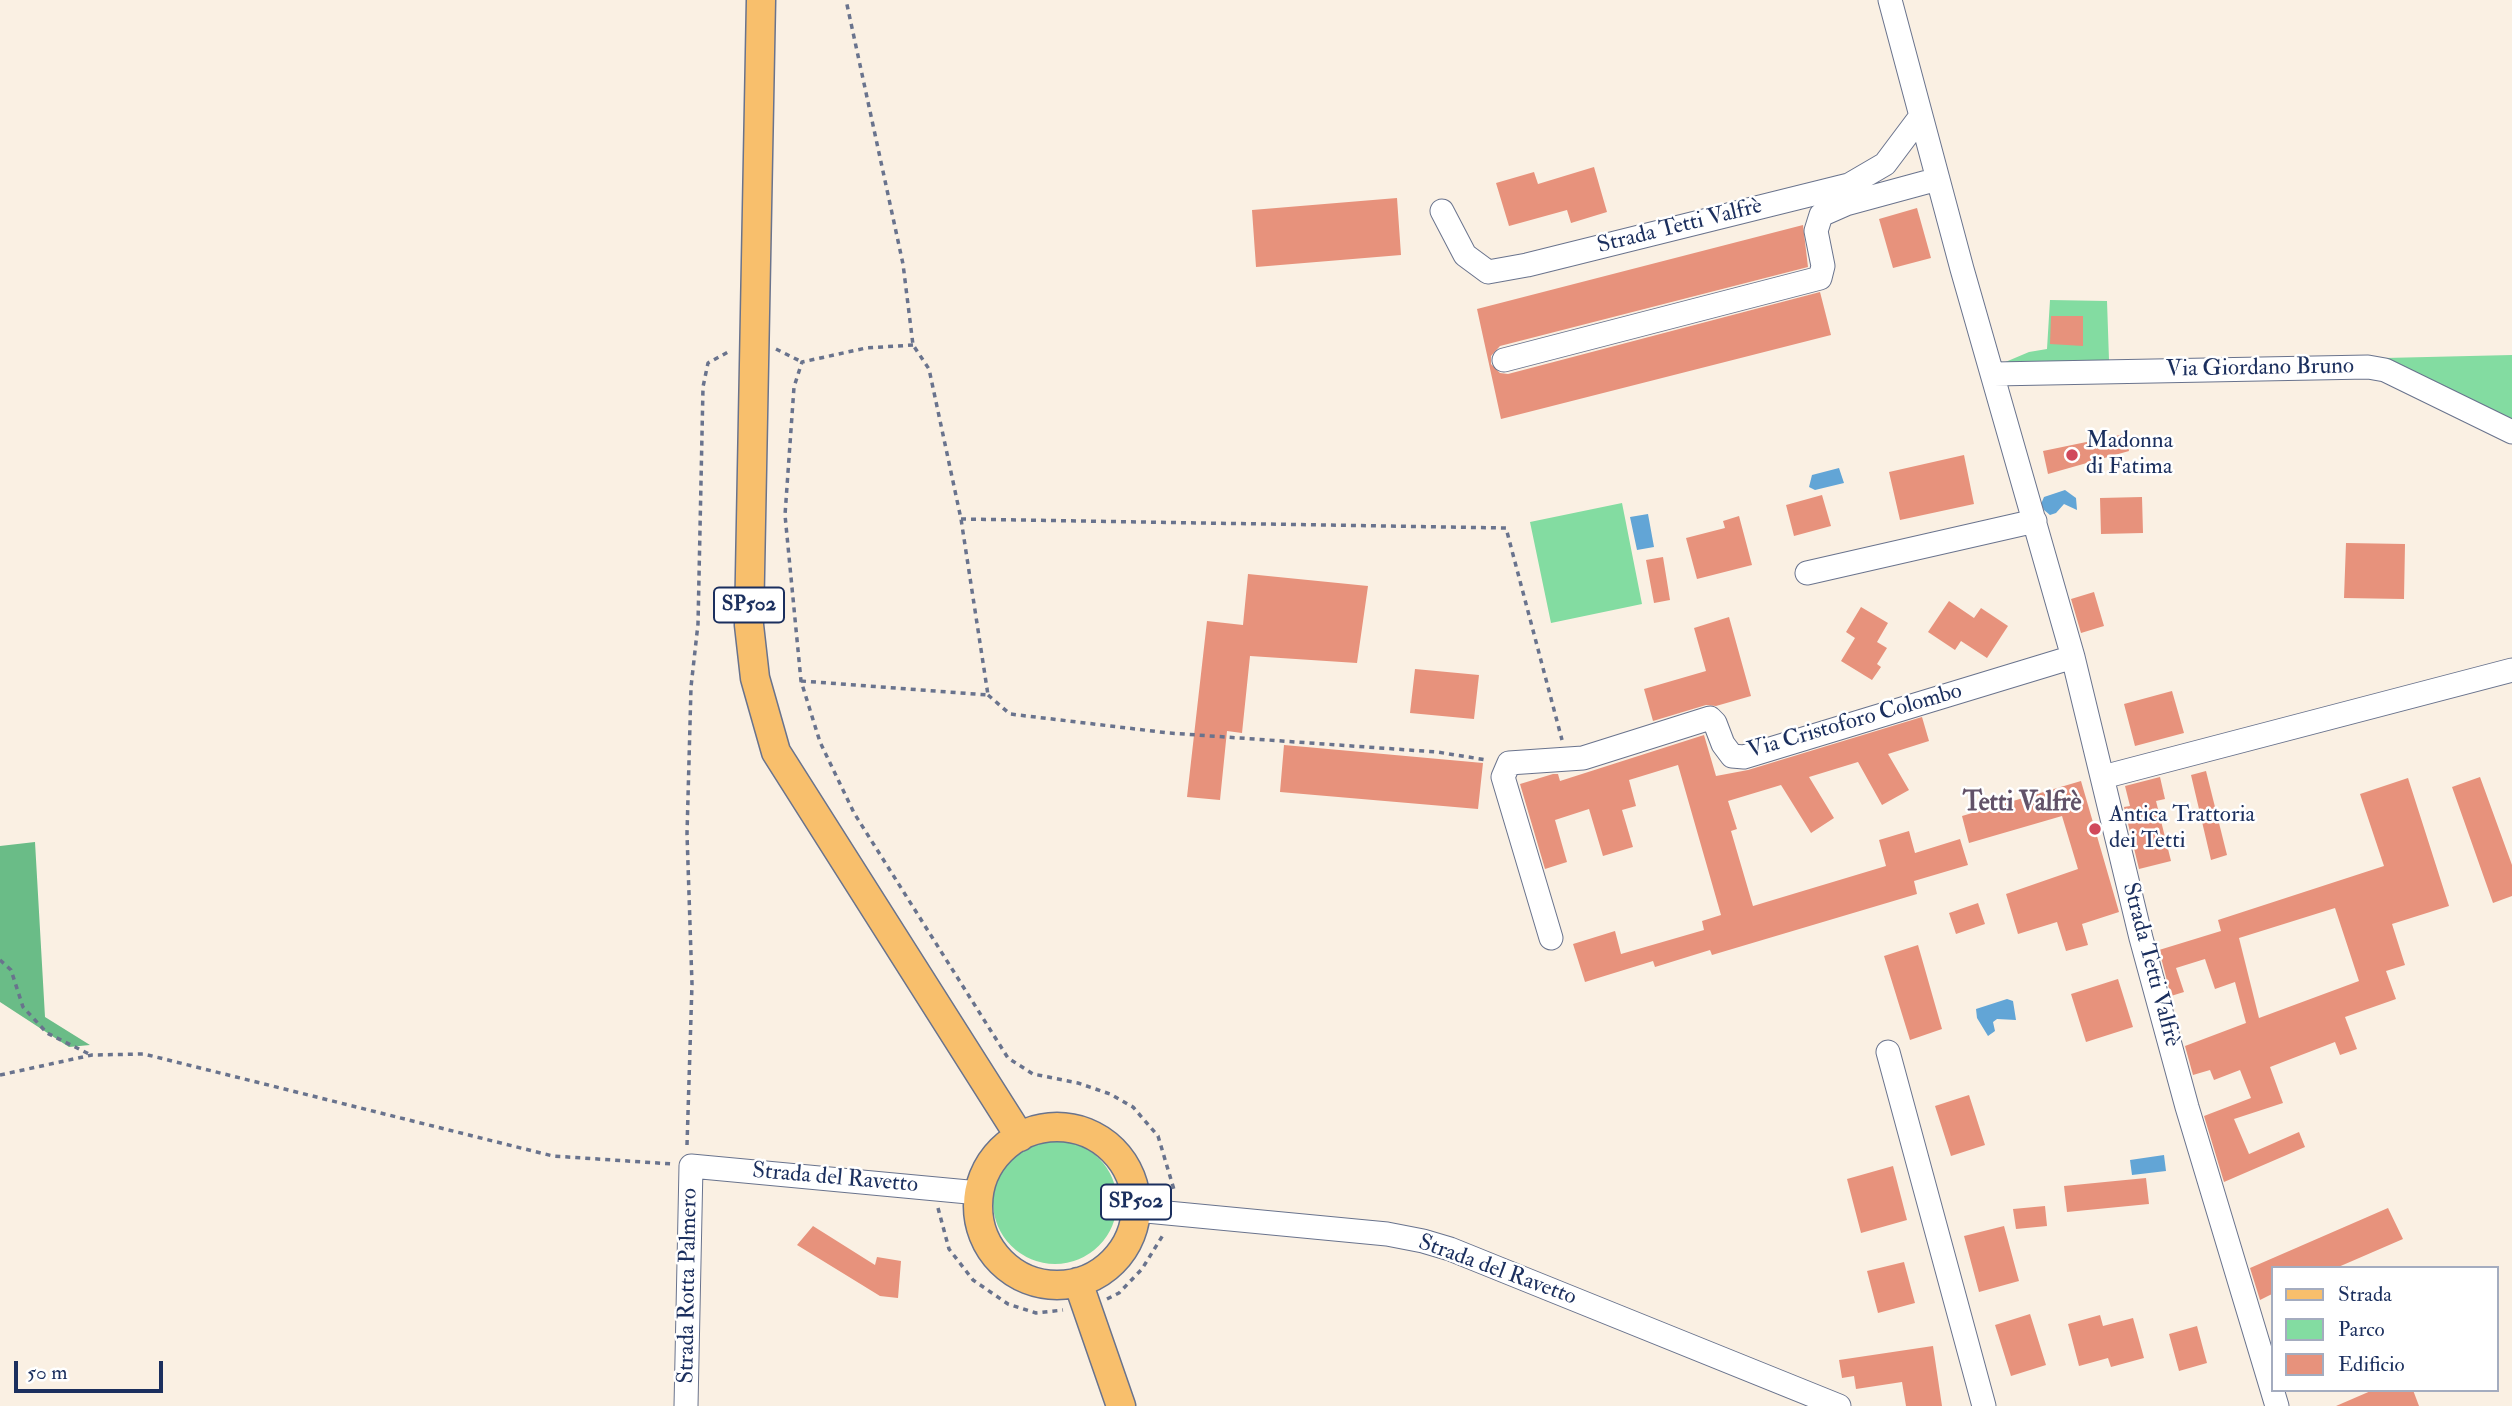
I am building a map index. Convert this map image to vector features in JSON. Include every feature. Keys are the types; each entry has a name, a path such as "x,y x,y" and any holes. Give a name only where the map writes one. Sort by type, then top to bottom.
{"main road":[{"name":"SP502","path":"761,0 749,625 755,678 776,752 1020,1137"},
{"name":"SP502","path":"1071,1129 1103,1142 1127,1169 1133,1185 1136,1210 1130,1237 1121,1252 1095,1276 1083,1295 1026,1279 1004,1265 988,1244 981,1228 979,1193 993,1161 1020,1137 1036,1130 1071,1129"},
{"path":"1083,1295 1121,1406"}],"street":[{"name":"Strada Tetti Valfrè","path":"1891,0 1938,179 2073,657 2141,938 2184,1094 2270,1383"},
{"name":"Strada Tetti Valfrè","path":"1442,211 1465,255 1488,272 1527,265 1849,185 1885,164 1922,116"},
{"path":"1504,360 1820,278 1823,266 1816,230 1821,215 1846,204 1938,179"},
{"name":"Via Giordano Bruno","path":"1994,374 2368,367 2385,370 2512,432"},
{"path":"1807,573 2035,522"},
{"name":"Via Cristoforo Colombo","path":"1509,763 1583,758 1710,718 1732,756 1744,757 2073,657"},
{"path":"2103,777 2512,670"},
{"path":"1509,763 1503,776 1551,938"},
{"path":"1888,1052 1984,1406"},
{"name":"Strada del Ravetto","path":"689,1165 979,1193"},
{"name":"Strada Rotta Palmero","path":"685,1406 689,1165"},
{"name":"Strada del Ravetto","path":"1136,1210 1173,1224 1387,1234 1450,1248 1839,1406"}],"path":[{"path":"846,0 903,264 913,345 929,369 961,519 988,695"},
{"path":"764,346 786,352 802,362 866,348 913,345"},
{"path":"0,1075 92,1055 144,1054 553,1156 689,1165 692,984 687,834 691,687 698,624 703,387 708,363 730,351"},
{"path":"802,362 794,387 785,515 801,681 820,742 854,813 1008,1058 1033,1074 1078,1083 1110,1094 1133,1107 1158,1136 1175,1190 1173,1224 1162,1236 1142,1269 1119,1293 1083,1295 1036,1313 1008,1304 973,1280 949,1249 938,1216 938,1189"},
{"path":"961,519 1506,528 1566,759"},
{"path":"801,681 988,695 1010,714 1169,733 1437,752 1509,763"},
{"path":"0,960 10,970 23,1007 47,1033 92,1055"}],"green space":[{"path":"2050,300 2107,301 2109,360 2003,363 2029,352 2047,349"},
{"path":"2512,355 2512,424 2431,387 2385,358"},
{"path":"1622,503 1642,604 1551,623 1530,522"},
{"path":"35,842 45,1017 90,1045 69,1047 0,1002 0,846"},
{"path":"1055,1140 1079,1145 1099,1158 1112,1178 1117,1202 1112,1226 1099,1246 1079,1259 1055,1264 1031,1259 1011,1246 998,1226 993,1202 998,1178 1011,1158 1031,1145"}],"water":[{"path":"1839,468 1844,483 1815,490 1809,487 1812,475"},
{"path":"2065,490 2076,498 2077,510 2064,504 2056,513 2050,515 2041,504 2044,497"},
{"path":"1648,514 1654,547 1637,550 1630,517"},
{"path":"2007,999 2013,1001 2016,1020 1997,1019 1993,1022 1995,1031 1988,1036 1977,1018 1976,1009"},
{"path":"2164,1155 2166,1171 2132,1175 2130,1160"}],"building":[{"path":"1594,167 1607,212 1571,223 1567,210 1509,226 1496,183 1534,172 1538,184"},
{"path":"1397,198 1401,255 1256,267 1252,210"},
{"path":"1917,208 1931,258 1893,268 1879,219"},
{"path":"1803,225 1808,267 1500,346 1491,356 1491,364 1500,373 1508,374 1820,292 1831,335 1501,419 1477,309"},
{"path":"2051,316 2083,316 2083,346 2050,344"},
{"name":"Madonna di Fatima","path":"2125,434 2129,451 2048,474 2043,451"},
{"path":"1964,455 1974,504 1900,520 1889,472"},
{"path":"1822,495 1831,526 1794,536 1786,505"},
{"path":"2142,497 2143,533 2101,534 2100,498"},
{"path":"1739,516 1752,565 1697,579 1686,538 1725,528 1723,521"},
{"path":"2346,543 2405,544 2404,599 2344,598"},
{"path":"1663,557 1670,600 1654,603 1646,560"},
{"path":"1248,574 1368,586 1357,663 1250,656 1242,733 1227,731 1220,800 1187,797 1207,621 1243,625"},
{"path":"2094,592 2104,626 2081,633 2071,599"},
{"path":"1949,601 1974,618 1981,608 2008,626 1987,658 1961,641 1955,650 1928,632"},
{"path":"1861,607 1888,623 1877,642 1887,648 1877,664 1881,667 1872,680 1841,661 1855,638 1846,632"},
{"path":"1729,617 1751,696 1716,706 1706,705 1653,721 1644,689 1706,671 1694,628"},
{"path":"1415,669 1479,675 1474,719 1410,713"},
{"path":"2172,691 2184,733 2135,746 2124,704"},
{"path":"1922,717 1929,741 1888,754 1909,790 1882,805 1858,762 1809,777 1834,818 1811,833 1781,785 1728,801 1737,829 1731,831 1753,906 1886,866 1879,840 1909,831 1915,853 1960,839 1968,865 1914,881 1917,894 1712,955 1710,950 1655,967 1653,961 1585,982 1573,944 1615,931 1621,954 1704,930 1702,921 1721,915 1678,765 1629,780 1636,806 1622,810 1633,847 1603,856 1589,809 1555,820 1567,862 1545,869 1520,784 1553,774 1558,774 1560,781 1704,735 1716,776 1748,770"},
{"path":"1284,745 1483,763 1478,809 1280,792"},
{"path":"2206,771 2227,855 2211,860 2191,775"},
{"path":"2160,777 2165,799 2156,801 2171,861 2139,869 2124,807 2130,806 2125,786"},
{"path":"2480,777 2512,865 2512,896 2493,903 2452,787"},
{"path":"2408,778 2449,906 2392,924 2405,965 2386,971 2396,999 2345,1017 2357,1049 2340,1055 2335,1042 2270,1067 2283,1103 2234,1119 2249,1154 2299,1132 2305,1147 2224,1182 2204,1116 2251,1098 2240,1070 2214,1080 2210,1070 2193,1075 2185,1046 2246,1023 2235,982 2215,989 2205,959 2176,968 2184,992 2171,996 2159,950 2221,931 2218,920 2384,866 2360,794","holes":["2335,908 2359,981 2259,1018 2239,938"]},
{"path":"2081,781 2119,912 2082,924 2088,945 2066,951 2057,922 2018,934 2006,894 2078,869 2062,816 1969,843 1962,816"},
{"path":"1978,903 1985,924 1956,934 1949,913"},
{"path":"1918,945 1942,1029 1910,1040 1884,956"},
{"path":"2118,979 2133,1027 2086,1042 2071,994"},
{"path":"1969,1095 1985,1145 1951,1156 1935,1106"},
{"path":"1893,1166 1907,1220 1861,1233 1847,1179"},
{"path":"2146,1178 2149,1204 2067,1212 2064,1186"},
{"path":"2045,1206 2047,1226 2016,1229 2013,1209"},
{"path":"2388,1208 2403,1239 2341,1266 2270,1266 2270,1295 2260,1300 2250,1268"},
{"path":"813,1226 875,1265 877,1257 901,1261 898,1298 880,1296 797,1245"},
{"path":"2004,1226 2019,1281 1979,1292 1964,1236"},
{"path":"1904,1262 1915,1303 1878,1313 1867,1271"},
{"path":"2030,1314 2046,1365 2011,1376 1995,1325"},
{"path":"2100,1315 2103,1326 2133,1318 2144,1358 2111,1367 2108,1358 2079,1366 2068,1324"},
{"path":"2197,1326 2207,1363 2179,1371 2169,1334"},
{"path":"1933,1346 1942,1406 1906,1406 1902,1382 1856,1389 1854,1376 1842,1378 1839,1360"},
{"path":"2368,1392 2414,1392 2419,1406 2336,1406"}],"place":[{"name":"Madonna di Fatima","path":"2072,455"},
{"name":"Antica Trattoria dei Tetti","path":"2095,829"}],"district":[{"name":"Tetti Valfrè","path":"2022,804"}]}
